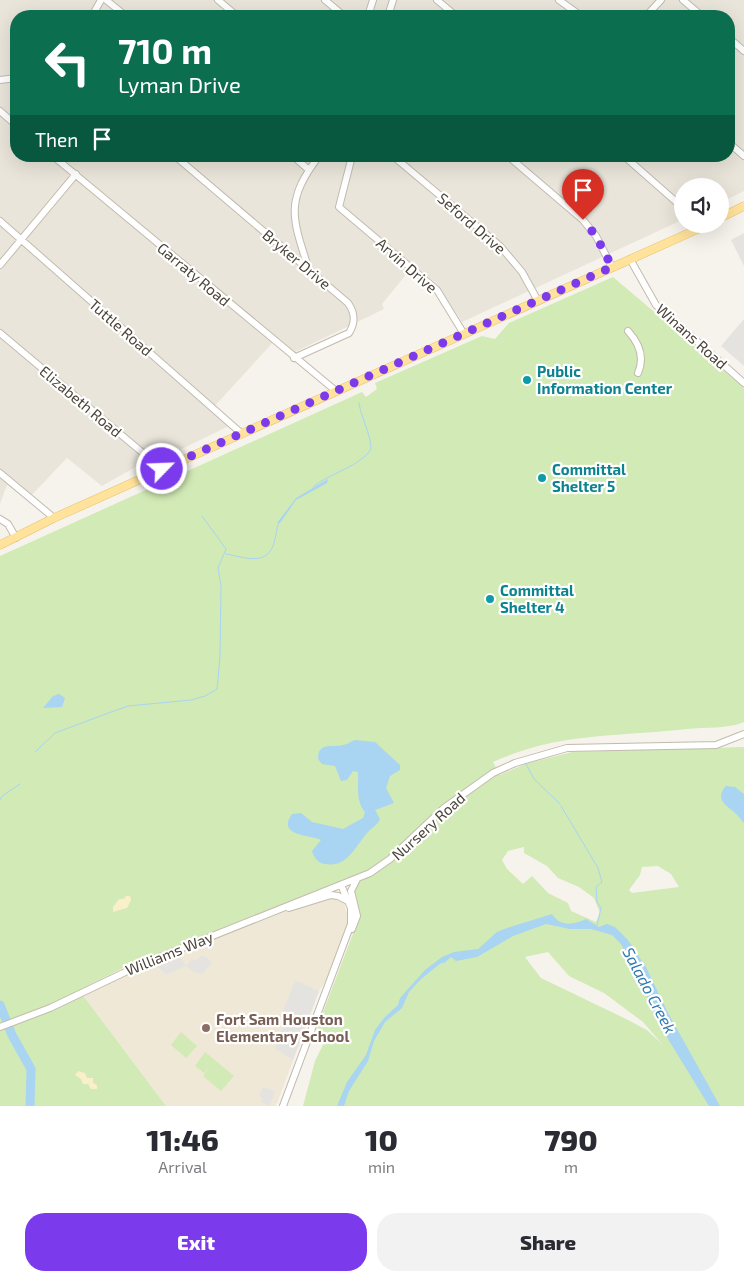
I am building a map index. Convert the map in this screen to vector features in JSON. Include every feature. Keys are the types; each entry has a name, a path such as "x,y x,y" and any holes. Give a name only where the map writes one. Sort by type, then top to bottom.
{"main road":[{"path":"729,214 744,206"},
{"path":"0,545 54,518 686,233"}],"street":[{"path":"106,0 118,10"},
{"path":"218,0 230,10"},
{"path":"325,0 337,10"},
{"path":"437,0 449,10"},
{"path":"559,0 573,10"},
{"path":"652,10 661,0"},
{"path":"682,0 694,10"},
{"path":"0,111 10,120"},
{"name":"Garraty Road","path":"61,162 336,391"},
{"name":"Bryker Drive","path":"182,162 350,305 354,319 353,327 344,336 294,358"},
{"path":"300,162 309,170"},
{"path":"308,269 295,223 293,208 297,191 315,162"},
{"name":"Arvin Drive","path":"350,162 339,207 437,290 464,334"},
{"name":"Seford Drive","path":"399,162 500,246 522,272 538,301"},
{"path":"515,162 583,220 596,236 612,267"},
{"path":"631,162 674,199"},
{"path":"0,265 76,174"},
{"name":"Tuttle Road","path":"0,221 241,433"},
{"name":"Winans Road","path":"630,259 656,305 744,383"},
{"path":"628,331 640,350 641,363 638,373"},
{"name":"Elizabeth Road","path":"0,333 162,469"},
{"path":"0,473 54,518"},
{"path":"0,519 8,524 16,538"},
{"name":"Nursery Road","path":"341,885 383,865 426,824 473,786 515,763 567,748 716,744 744,734"},
{"path":"348,934 357,920 351,894 357,879"},
{"path":"283,1106 348,934 352,915 341,885"},
{"name":"Williams Way","path":"0,1027 140,965 341,885"},
{"path":"278,910 302,906 331,895 348,901"}],"shaded area":[{"path":"0,0 744,0 744,191 729,198 729,178 674,178 674,224 462,322 438,285 414,265 382,304 384,309 295,352 277,338 211,410 229,426 159,460 153,457 102,486 67,458 27,500 7,485 0,504"},
{"path":"744,233 744,266 731,240"},
{"path":"744,319 744,366 721,346"},
{"name":"Fort Sam Houston Elementary School","path":"333,898 344,903 349,921 325,982 319,991 276,1106 166,1106 83,995 203,941 280,913"},
{"path":"179,955 186,966 166,975 156,964"},
{"path":"201,956 205,956 212,963 202,974 193,972 186,966 192,959 196,961"},
{"path":"295,980 319,991 293,1060 275,1049 284,1026 279,1022"},
{"path":"263,1087 275,1091 270,1106 261,1102 263,1098 259,1096"}],"green space":[{"path":"613,277 744,388 744,722 724,727 565,740 517,752 493,762 500,775 525,764 572,752 744,747 744,1106 303,1106 315,1061 325,1041 344,1042 317,1028 354,931 354,891 347,878 125,967 79,990 166,1106 0,1106 0,556 362,392 366,397 377,389 375,383 482,336 495,339 509,323","holes":["524,847 524,853 547,866 558,878 579,887 594,898 600,913 596,922 571,911 568,903 548,893 532,876 523,884 507,869 502,860 508,851","658,866 671,874 679,887 632,893 629,890 640,875 642,867","548,952 569,976 604,993 643,1022 662,1044 647,1030 541,978 525,957"]},
{"path":"181,1032 197,1046 186,1058 171,1045"},
{"path":"205,1052 234,1076 221,1091 203,1076 211,1065 204,1073 195,1066"}],"sand":[{"path":"126,896 130,896 131,900 127,908 113,912 113,907 119,899 124,899"},
{"path":"78,1071 85,1073 87,1078 93,1078 93,1083 97,1085 97,1089 91,1089 88,1084 83,1084 81,1079 75,1075"}],"water":[{"path":"328,479 327,483 296,500 280,523 277,523 296,498"},
{"path":"59,694 65,698 62,707 43,708 53,696"},
{"path":"355,740 375,742 400,765 400,770 390,776 386,788 394,803 375,810 380,819 379,821 345,860 333,864 320,863 312,851 321,840 297,834 288,827 288,822 292,814 301,813 312,822 343,829 363,818 365,812 360,803 358,792 358,772 353,771 347,780 341,781 335,766 322,764 318,759 323,747 344,745"},
{"path":"726,786 735,787 744,794 744,823 721,798"},
{"name":"Salado Creek","path":"552,914 559,921 568,924 586,919 599,927 607,924 615,927 628,940 646,967 668,1013 720,1106 709,1106 668,1039 621,944 612,935 591,929 570,929 546,924 513,936 477,957 456,961 451,957 421,979 409,992 402,1008 385,1022 374,1041 368,1061 349,1091 344,1106 337,1106 347,1082 366,1055 375,1030 384,1018 398,1005 400,998 425,970 442,957 454,952 478,949 497,932"}],"waterway":[{"path":"313,487 353,465 371,449 359,403"},
{"path":"35,752 55,733 128,706 191,700 205,696 217,689 220,657 221,586 218,568 226,549 202,516"},
{"path":"226,554 252,559 264,556 273,546 279,522"},
{"path":"526,764 534,779 560,804"},
{"path":"0,800 2,796 20,784"},
{"path":"561,806 598,868 602,882 596,887 597,902 601,908 597,925"},
{"path":"0,1005 12,1035 31,1069 30,1106"}],"place":[{"name":"Public Information Center","path":"527,380"},
{"name":"Committal Shelter 5","path":"542,478"},
{"name":"Committal Shelter 4","path":"490,599"},
{"name":"Fort Sam Houston Elementary School","path":"206,1028"}],"route":[{"path":"162,469 612,267 596,236 583,220"}]}
